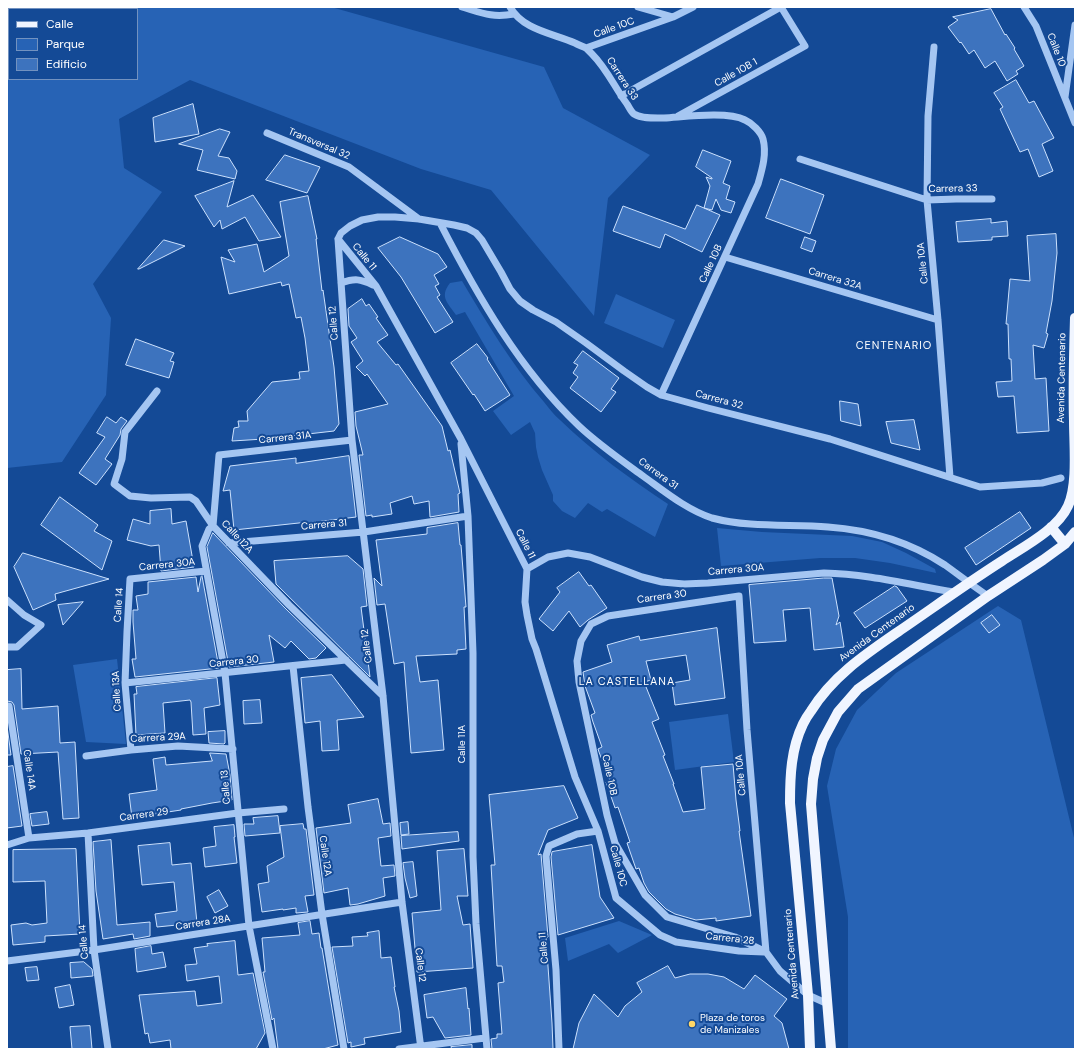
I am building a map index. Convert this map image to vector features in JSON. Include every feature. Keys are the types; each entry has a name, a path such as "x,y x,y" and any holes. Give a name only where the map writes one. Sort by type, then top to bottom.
{"main road":[{"name":"Avenida Centenario","path":"810,1049 808,995 790,803 790,774 795,744 803,723 818,699 836,678 852,664 954,592 1046,533 1060,519 1068,508 1073,494 1074,474 1075,318"},
{"path":"1051,527 1065,544"},
{"path":"831,1049 811,804 813,779 817,758 823,740 838,712 858,689 988,596 1043,560 1065,544 1075,532"}],"street":[{"name":"Carrera 33","path":"462,7 490,15 503,16 511,9 518,18 531,27 586,48 599,61 634,114 644,117 676,118 730,116 745,120 757,129 763,139"},
{"path":"638,7 673,17"},
{"name":"Calle 10C","path":"586,48 673,17 689,10 692,7"},
{"path":"621,96 781,7"},
{"name":"Calle 10B 1","path":"676,118 805,46 781,7"},
{"name":"Calle 10","path":"1024,7 1036,26 1075,123"},
{"path":"1065,99 1075,25"},
{"name":"Calle 10A","path":"934,47 928,116 927,200 950,477"},
{"name":"Transversal 32","path":"267,133 349,167 419,219"},
{"name":"Calle 10B","path":"661,395 758,184 763,169 763,139"},
{"name":"Carrera 33","path":"800,159 927,200 992,199"},
{"path":"338,239 341,233 350,226 362,220 378,217 419,219"},
{"name":"Carrera 32","path":"419,219 467,228 476,233 482,240 510,289 520,301 533,310 556,322 647,387 661,395 830,439 980,487 1042,483 1061,478"},
{"name":"Carrera 31","path":"440,222 463,268 487,309 518,356 551,396 580,427 615,456 674,499 693,510 711,517 736,523 828,527 878,535 907,545 928,555 945,565 968,583"},
{"name":"Calle 12","path":"338,239 352,440 384,696 402,902 421,1048"},
{"name":"Calle 11","path":"338,239 376,286 461,440 527,569 525,602 532,639 575,777 598,831 577,834 548,846 546,856 556,970 559,1049"},
{"name":"Carrera 32A","path":"725,257 938,320"},
{"name":"Calle 11","path":"341,283 352,279 362,280 376,286"},
{"path":"157,391 125,432 122,459 114,484 130,496 151,498 190,497 196,501 213,526"},
{"name":"Carrera 31A","path":"219,455 352,440"},
{"name":"Calle 11A","path":"461,440 468,516 473,653 473,857 476,924 487,1049"},
{"name":"Calle 12A","path":"219,455 213,526 289,604 384,696"},
{"name":"Carrera 31","path":"229,543 364,532 468,516"},
{"name":"Calle 13","path":"213,526 209,529 202,546 225,673 249,926 273,1049"},
{"name":"Carrera 30A","path":"527,569 548,557 568,553 590,557 642,577 662,582 684,584 708,583 824,573 843,573 954,592"},
{"name":"Carrera 30A","path":"130,579 206,571"},
{"name":"Calle 14","path":"127,632 130,579"},
{"path":"968,583 988,596"},
{"name":"Calle 10A","path":"739,596 747,730 766,952"},
{"name":"Carrera 30","path":"590,624 608,616 739,596"},
{"path":"7,600 24,614 41,625 17,647 7,647"},
{"name":"Calle 10B","path":"590,624 581,641 577,661 579,682 607,815 615,844 645,895 667,917"},
{"name":"Calle 13A","path":"127,632 124,684 131,750"},
{"name":"Carrera 30","path":"124,684 346,660"},
{"name":"Calle 12A","path":"293,666 308,807 322,914 344,1049"},
{"name":"Calle 14A","path":"8,706 29,838"},
{"name":"Carrera 29A","path":"86,756 178,746 232,749"},
{"name":"Carrera 29","path":"7,845 29,838 88,833 238,813 284,809"},
{"name":"Calle 10C","path":"598,831 616,898 660,935"},
{"name":"Calle 14","path":"88,833 94,950 108,1049"},
{"name":"Carrera 28A","path":"7,961 94,950 402,902"},
{"name":"Carrera 28","path":"667,917 735,937 766,952"},
{"name":"Carrera 28","path":"660,935 676,942 739,951 766,952"},
{"path":"766,952 780,971 808,995 828,1004"},
{"path":"399,1049 421,1048 485,1038"}],"green space":[{"path":"7,7 331,7 544,67 563,108 650,155 608,198 594,316 491,190 421,169 190,80 119,119 124,168 162,192 93,284 111,318 106,395 62,462 7,468"},
{"path":"462,281 490,328 511,359 532,388 556,416 585,443 612,465 668,504 655,537 607,509 602,512 588,503 575,518 562,511 553,501 553,495 538,457 535,433 530,422 511,435 493,411 514,396 465,312 456,315 446,300 445,292 450,283"},
{"path":"616,294 675,320 663,348 604,323"},
{"path":"717,528 762,532 852,536 882,542 935,569 936,573 890,563 855,558 820,558 721,566"},
{"path":"998,606 1021,620 1075,842 1075,1049 848,1049 848,917 827,786 836,749 857,710 896,673"},
{"path":"117,659 126,744 86,742 73,665"},
{"path":"728,714 734,762 675,770 669,722"},
{"path":"619,921 652,935 618,953 609,944 568,961 565,938"}],"building":[{"path":"991,9 1005,35 1006,34 1015,48 1014,49 1024,66 1016,71 1018,74 1007,81 995,61 985,68 974,50 969,54 948,27 958,20 953,17"},
{"path":"1016,80 1029,103 1034,101 1054,138 1042,144 1053,171 1039,177 1028,149 1020,152 1000,109 1003,107 994,93"},
{"path":"193,104 199,134 155,142 153,118"},
{"path":"220,129 230,132 218,156 229,158 237,171 235,179 197,170 203,150 179,144"},
{"path":"703,150 731,161 723,183 730,186 726,199 735,202 731,213 721,210 716,199 712,210 704,208 710,186 706,177 712,178 696,167"},
{"path":"285,155 320,167 307,193 266,180"},
{"path":"781,179 824,195 810,234 766,218"},
{"path":"234,181 227,207 253,195 281,237 259,241 245,217 222,229 220,220 214,227 195,196"},
{"path":"308,196 317,239 322,291 323,290 334,367 339,424 334,431 232,441 234,428 239,427 238,421 248,421 247,411 272,382 300,379 299,372 309,371 301,317 296,318 289,284 282,286 281,282 229,294 221,257 235,262 228,250 257,244 264,272 289,256 280,202"},
{"path":"697,205 720,215 702,252 665,234 660,248 613,231 623,206 685,229"},
{"path":"991,219 991,223 1007,221 1008,236 992,237 992,240 958,242 956,222"},
{"path":"1056,234 1057,253 1052,301 1046,333 1048,334 1044,348 1033,345 1035,379 1046,378 1049,431 1017,433 1014,396 998,397 996,382 1012,381 1011,359 1009,359 1008,324 1006,324 1010,279 1030,281 1027,236"},
{"path":"400,237 438,254 447,267 434,275 439,284 435,286 440,295 437,297 453,322 435,333 401,277 378,248"},
{"path":"805,237 816,241 812,252 801,248"},
{"path":"164,240 185,246 138,269"},
{"path":"362,299 366,306 369,304 378,317 376,318 388,335 377,342 396,365 398,364 442,426 448,451 450,450 460,493 458,494 459,512 430,517 429,501 414,504 412,496 390,503 392,514 372,517 372,515 366,516 359,455 363,455 356,426 355,412 388,404 367,374 365,376 356,367 363,361 351,342 357,338 349,326 348,309"},
{"path":"136,339 174,353 170,361 174,362 169,378 126,365"},
{"path":"477,344 488,358 487,359 510,395 485,411 451,363"},
{"path":"583,351 619,378 611,389 616,392 601,412 570,388 578,377 573,373 578,365 574,363"},
{"path":"840,401 858,404 861,426 841,421"},
{"path":"107,417 116,423 121,417 127,421 105,459 112,464 96,485 79,473 105,437 97,433"},
{"path":"914,420 920,450 891,443 886,422"},
{"path":"349,456 356,517 234,530 230,490 223,491 230,466 296,458 296,463"},
{"path":"60,497 98,525 94,531 112,541 102,570 41,525"},
{"path":"171,509 172,524 186,521 194,567 161,571 159,545 151,546 127,540 133,519 150,524 150,511"},
{"path":"1020,512 1031,528 976,565 965,548"},
{"path":"458,523 466,607 464,607 466,649 457,650 457,654 416,656 420,682 438,680 444,750 411,753 404,662 394,664 385,604 377,605 374,578 382,586 376,540 427,534 427,528"},
{"path":"213,533 285,608 326,648 316,658 309,659 291,641 285,648 269,635 274,662 229,667 207,547"},
{"path":"23,553 109,579 55,594 56,600 33,610 14,567"},
{"path":"348,556 363,569 367,606 361,607 370,677 276,584 274,561"},
{"path":"579,572 589,586 591,585 607,608 580,627 569,611 553,631 539,619 560,592 557,588"},
{"path":"202,576 219,668 135,677 132,659 136,659 133,610 138,610 136,596 148,594 148,582 196,577 198,592"},
{"path":"832,578 839,616 836,625 840,622 844,647 814,650 810,608 783,610 786,641 754,643 749,585"},
{"path":"895,586 907,601 865,628 854,613"},
{"path":"83,602 63,625 58,605"},
{"path":"992,615 1000,625 989,633 981,623"},
{"path":"717,628 725,698 675,705 672,683 690,680 686,655 646,661 651,680 644,682 659,719 652,722 665,755 663,756 683,812 705,809 701,767 733,764 739,831 751,916 716,921 716,918 696,920 675,914 666,909 649,892 639,868 636,869 627,843 630,842 618,807 615,808 606,782 610,781 598,749 602,747 591,715 595,713 585,686 583,672 612,662 607,645 639,636 640,640"},
{"path":"21,669 22,709 58,706 60,743 75,742 79,818 63,819 58,752 21,754 14,705 12,702 7,701 7,670"},
{"path":"332,675 364,717 337,720 339,750 322,751 320,721 305,723 301,678"},
{"path":"217,678 220,705 204,708 206,734 193,735 190,700 163,703 165,733 136,735 134,694 137,694 136,687"},
{"path":"260,700 262,723 244,724 243,701"},
{"path":"7,726 11,755 7,755"},
{"path":"225,731 224,744 209,743 208,732"},
{"path":"210,753 226,754 230,775 232,800 132,818 129,794 157,790 153,759 165,757 166,765 212,761"},
{"path":"13,766 22,826 7,828 7,767"},
{"path":"564,786 578,818 548,830 538,855 541,854 548,937 546,938 553,1049 492,1049 491,1039 497,1038 497,1034 502,1034 498,983 504,982 502,966 497,966 491,865 495,865 489,795"},
{"path":"378,799 383,824 390,823 391,836 378,838 381,866 394,865 395,876 383,878 385,896 350,905 348,888 324,893 316,828 351,823 348,805"},
{"path":"47,812 49,824 32,826 30,814"},
{"path":"278,816 280,833 245,836 244,824 254,824 253,818"},
{"path":"408,822 409,834 401,835 400,823"},
{"path":"303,824 304,829 306,829 314,895 305,896 308,912 296,913 296,908 262,912 258,884 269,882 267,866 284,857 280,826"},
{"path":"234,825 237,863 205,867 203,848 216,846 214,827"},
{"path":"458,832 459,841 402,849 401,836"},
{"path":"111,840 117,925 150,922 150,936 134,939 133,934 103,939 96,891 93,842"},
{"path":"170,843 172,865 191,863 197,923 157,927 155,914 177,911 174,882 142,885 138,846"},
{"path":"592,845 600,897 614,918 558,935 551,857 552,852"},
{"path":"76,849 80,934 45,936 45,942 13,945 11,925 47,923 45,881 13,882 13,850"},
{"path":"464,849 468,896 457,896 463,925 470,924 473,968 417,972 412,913 441,910 437,851"},
{"path":"413,862 417,896 410,898 403,863"},
{"path":"219,890 228,906 215,913 207,897"},
{"path":"310,921 312,934 319,933 338,1045 323,1049 278,1049 274,1018 272,1020 263,972 265,972 262,938 300,935 298,923"},
{"path":"379,931 381,958 391,957 401,1032 364,1038 365,1044 351,1047 351,1042 348,1043 332,947 353,946 352,937 368,936 367,933"},
{"path":"235,941 238,975 253,973 265,1033 256,1049 171,1049 170,1040 150,1043 148,1033 145,1034 139,995 195,991 197,1006 222,1003 219,976 187,981 185,965 197,964 194,948 208,946 207,944"},
{"path":"151,946 152,954 163,952 166,967 137,972 135,949"},
{"path":"84,962 92,969 93,976 71,978 70,963"},
{"path":"668,966 675,978 690,974 708,974 724,977 744,989 755,975 787,999 774,1016 782,1023 789,1049 573,1049 579,1023 594,994 618,1017 625,1006 642,992 637,983"},
{"path":"37,967 39,980 27,981 25,968"},
{"path":"70,985 74,1005 59,1008 55,988"},
{"path":"466,988 471,1035 445,1038 433,1017 427,1018 424,995"},
{"path":"90,1026 92,1049 72,1049 70,1027"},
{"path":"472,1045 472,1049 452,1049 451,1047"}],"place":[{"name":"Plaza de toros de Manizales","path":"692,1024"}],"district":[{"name":"CENTENARIO","path":"894,346"},
{"name":"LA CASTELLANA","path":"627,682"}]}
